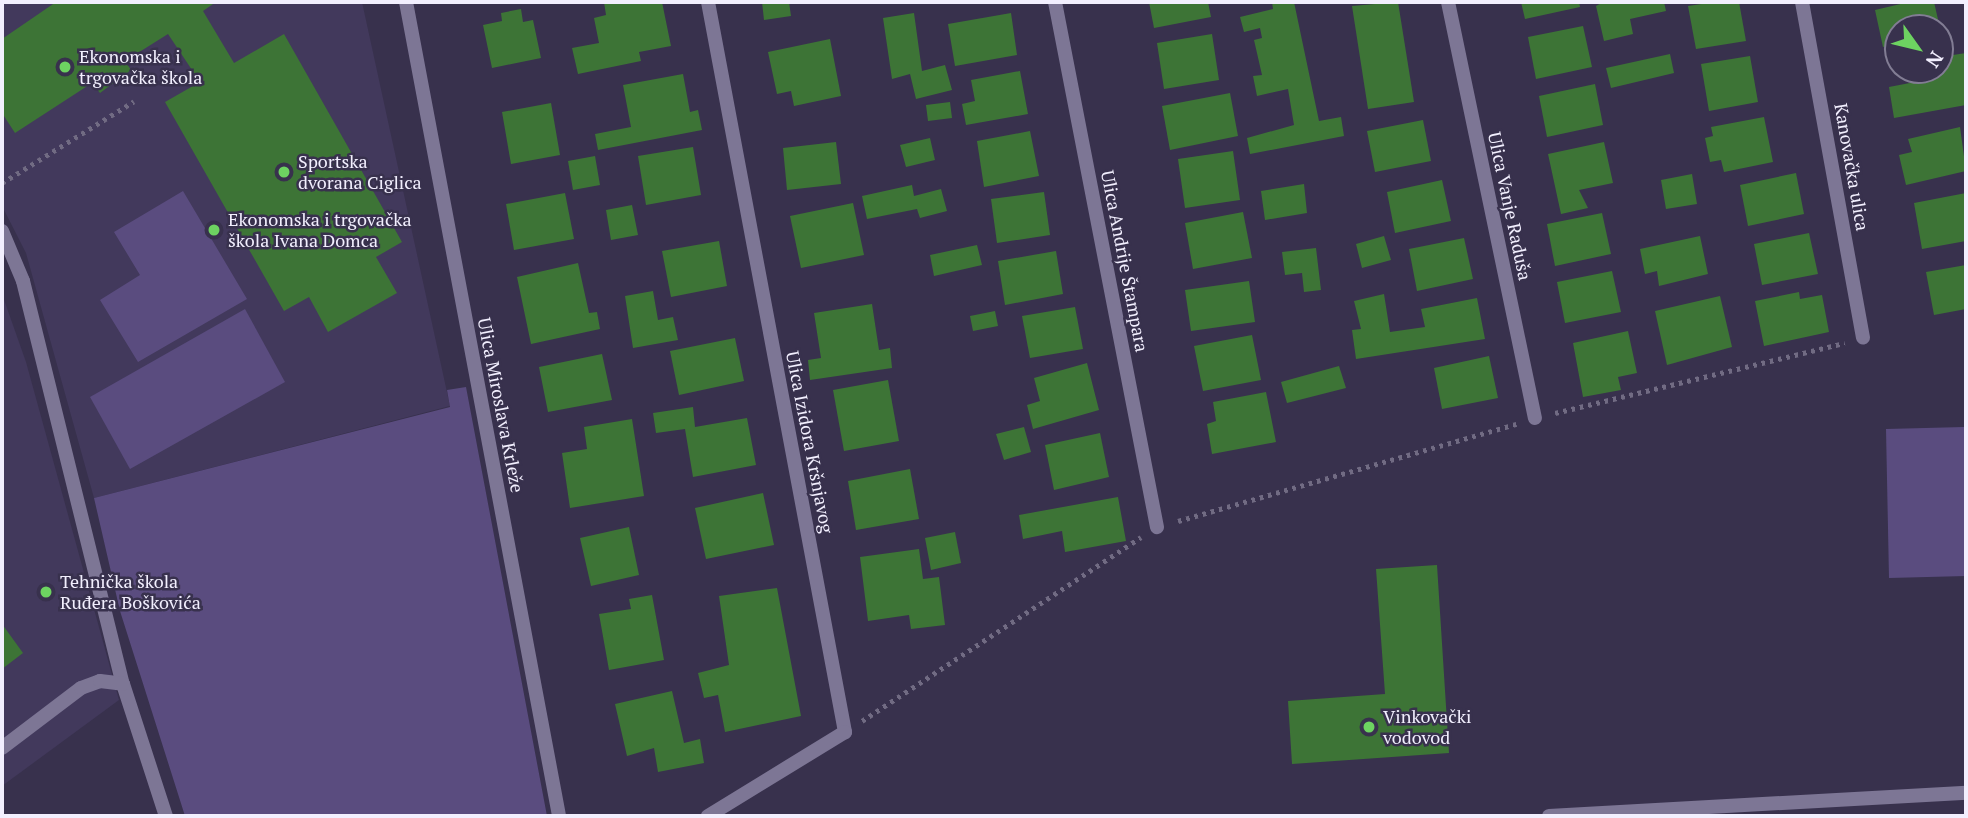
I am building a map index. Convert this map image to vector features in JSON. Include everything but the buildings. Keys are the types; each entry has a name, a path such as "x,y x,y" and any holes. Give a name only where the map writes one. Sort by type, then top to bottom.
{"street":[{"name":"Ulica Miroslava Krleže","path":"406,2 559,816"},
{"name":"Ulica Izidora Kršnjavog","path":"708,2 845,732"},
{"name":"Ulica Andrije Štampara","path":"1055,2 1157,527"},
{"name":"Ulica Vanje Raduša","path":"1448,2 1535,418"},
{"name":"Kanovačka ulica","path":"1802,2 1863,338"},
{"path":"2,231 23,281 123,684 166,816"},
{"path":"2,748 81,688 100,681 123,684"},
{"path":"708,816 845,732"},
{"path":"1549,816 1966,793"}],"path":[{"path":"2,183 134,101"},
{"path":"845,732 1157,527 1535,418 1863,338"}],"shaded area":[{"name":"Ekonomska i trgovačka škola Ivana Domca","path":"2,2 362,2 450,406 94,498 26,253 2,206"},
{"path":"183,191 247,299 138,362 100,300 140,275 114,232"},
{"name":"Tehnička škola Ruđera Boškovića","path":"2,294 26,362 119,700 2,786"},
{"path":"245,309 285,382 130,469 90,397"},
{"path":"466,387 547,816 185,816 120,611 94,498 450,407 447,390"},
{"path":"1964,427 1966,576 1889,578 1886,429"}],"place":[{"name":"Ekonomska i trgovačka škola","path":"65,67"},
{"name":"Sportska dvorana Ciglica","path":"284,172"},
{"name":"Ekonomska i trgovačka škola Ivana Domca","path":"214,230"},
{"name":"Tehnička škola Ruđera Boškovića","path":"46,592"},
{"name":"Vinkovački vodovod","path":"1369,727"}]}
